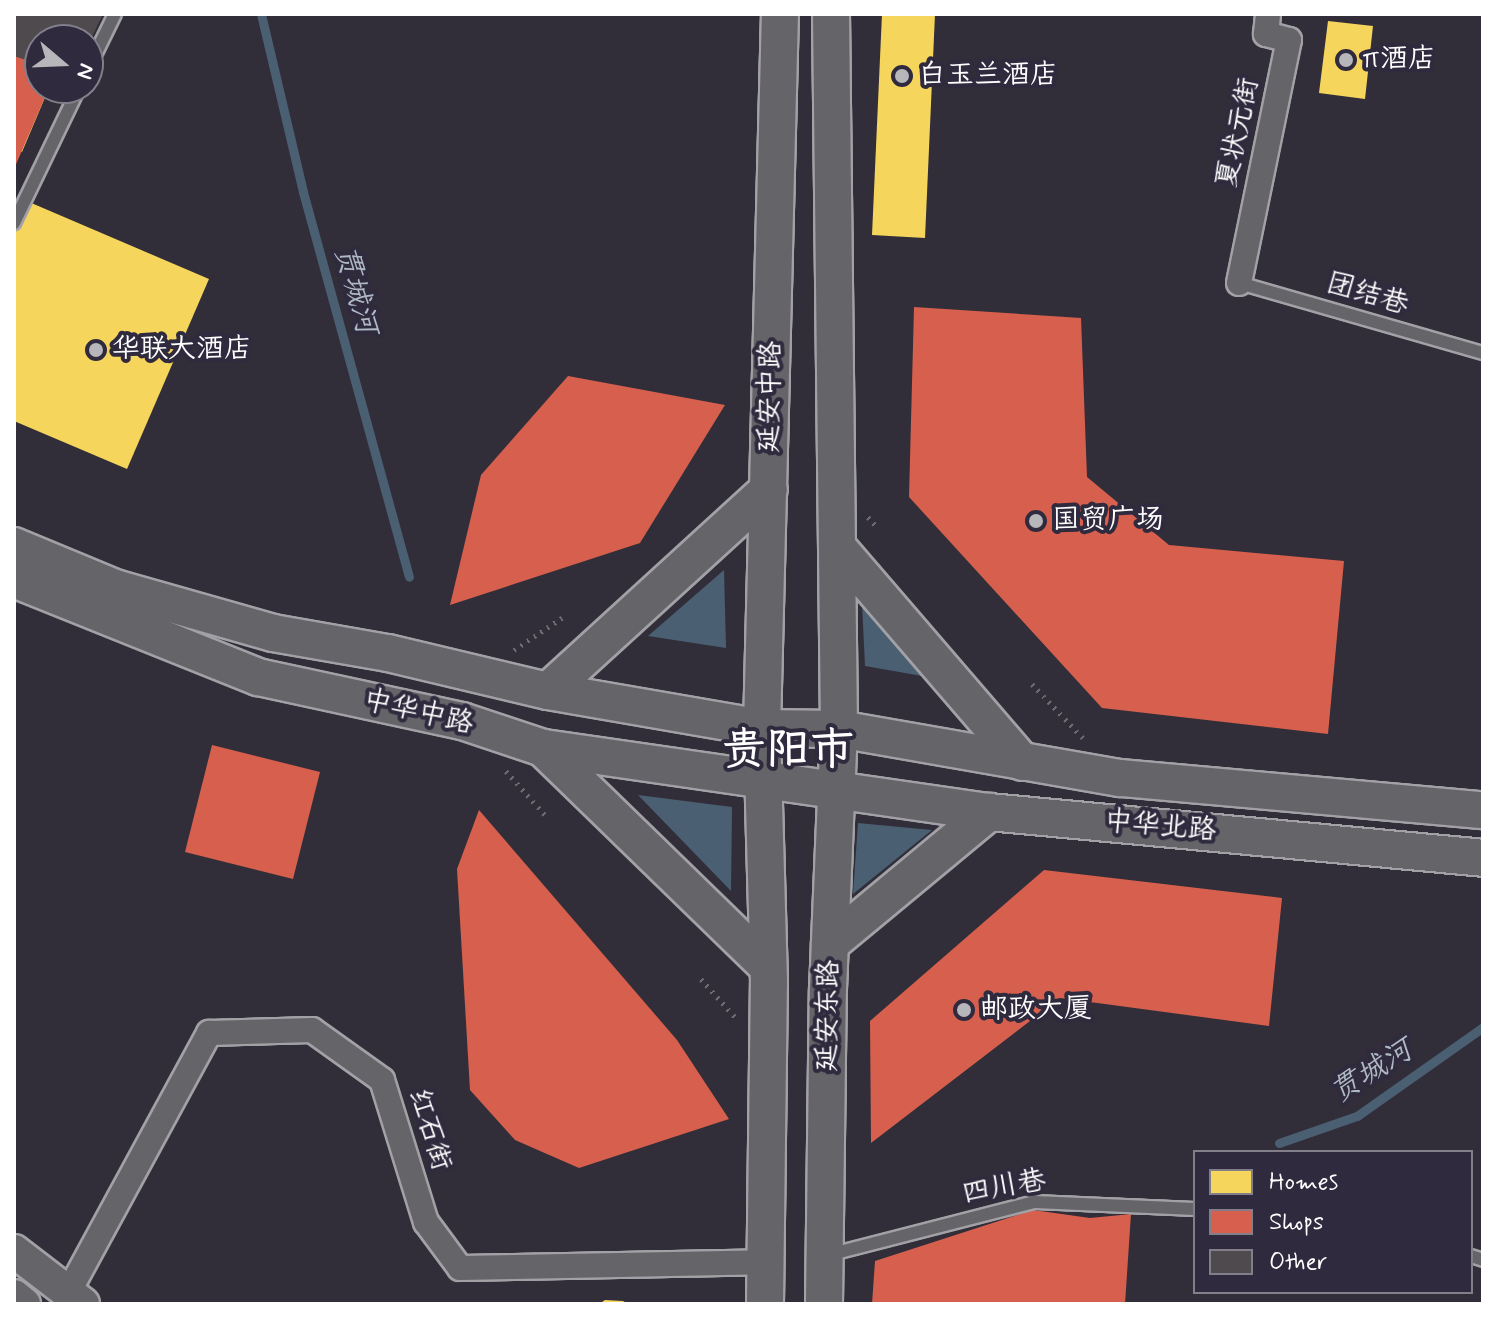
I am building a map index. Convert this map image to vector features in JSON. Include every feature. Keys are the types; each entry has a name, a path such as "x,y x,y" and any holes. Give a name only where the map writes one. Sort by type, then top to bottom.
{"main road":[{"name":"延安中路","path":"765,780 762,728 780,14"},
{"path":"831,14 839,729"},
{"path":"548,691 769,489"},
{"name":"中华中路","path":"14,546 115,588 273,633 388,653 548,691 762,728 839,729"},
{"path":"839,549 1022,762"},
{"name":"中华中路","path":"14,579 258,677 462,721 543,748 837,790"},
{"name":"中华北路","path":"839,729 1121,778 1483,810"},
{"name":"延安东路","path":"824,1304 830,944 839,729"},
{"path":"543,748 768,967"},
{"path":"765,780 768,967 765,1304"},
{"name":"中华北路","path":"837,790 989,812 1483,858"},
{"path":"830,944 989,812"},
{"path":"14,1251 75,1298"},
{"path":"14,1296 24,1304"}],"street":[{"name":"夏状元街","path":"1239,283 1289,40 1266,34 1268,14"},
{"name":"红石街","path":"75,1298 209,1033 312,1030 382,1080 426,1222 460,1268 765,1262"}],"lane":[{"path":"104,36 115,14"},
{"path":"14,223 71,104"},
{"name":"团结巷","path":"1239,283 1483,353"},
{"name":"四川巷","path":"825,1256 1035,1202 1193,1209"}],"path":[{"path":"478,675 566,615"},
{"path":"1032,684 1121,778"}],"water":[{"path":"724,570 726,648 648,636"},
{"path":"862,603 945,680 865,666"},
{"path":"638,795 732,807 731,891"},
{"path":"858,823 932,830 853,894"}],"building: Homes":[{"path":"14,14 39,24 24,24 24,104 42,104 22,152 14,149"},
{"path":"882,14 935,14 925,238 872,235"},
{"name":"π酒店","path":"1328,21 1373,26 1365,99 1319,93"},
{"name":"华联大酒店","path":"29,202 209,279 127,469 14,421 14,236"},
{"path":"605,1300 623,1301 628,1304 599,1304"}],"building: Shops":[{"path":"14,14 39,24 24,24 24,104 42,104 14,169"},
{"name":"国贸广场","path":"914,307 1081,318 1087,477 1169,545 1344,561 1328,734 1102,708 909,497"},
{"path":"568,376 725,405 640,543 450,605 481,475"},
{"path":"212,745 320,772 293,879 185,852"},
{"path":"479,810 677,1040 729,1119 579,1168 515,1140 470,1090 457,869"},
{"name":"邮政大厦","path":"1044,870 1282,898 1269,1026 1060,998 871,1143 870,1021"},
{"path":"1033,1210 1090,1218 1131,1214 1125,1304 872,1304 875,1261"}],"building: Other":[{"path":"14,14 103,14 98,24 24,24 24,59 14,56"}],"waterway":[{"name":"贯城河","path":"261,14 303,192 409,577"},
{"name":"贯城河","path":"1279,1143 1357,1116 1483,1027"}],"place":[{"name":"π酒店","path":"1346,60"},
{"name":"白玉兰酒店","path":"902,76"},
{"name":"华联大酒店","path":"96,350"},
{"name":"国贸广场","path":"1036,521"},
{"name":"邮政大厦","path":"964,1010"}],"district":[{"name":"贵阳市","path":"788,751"}]}
